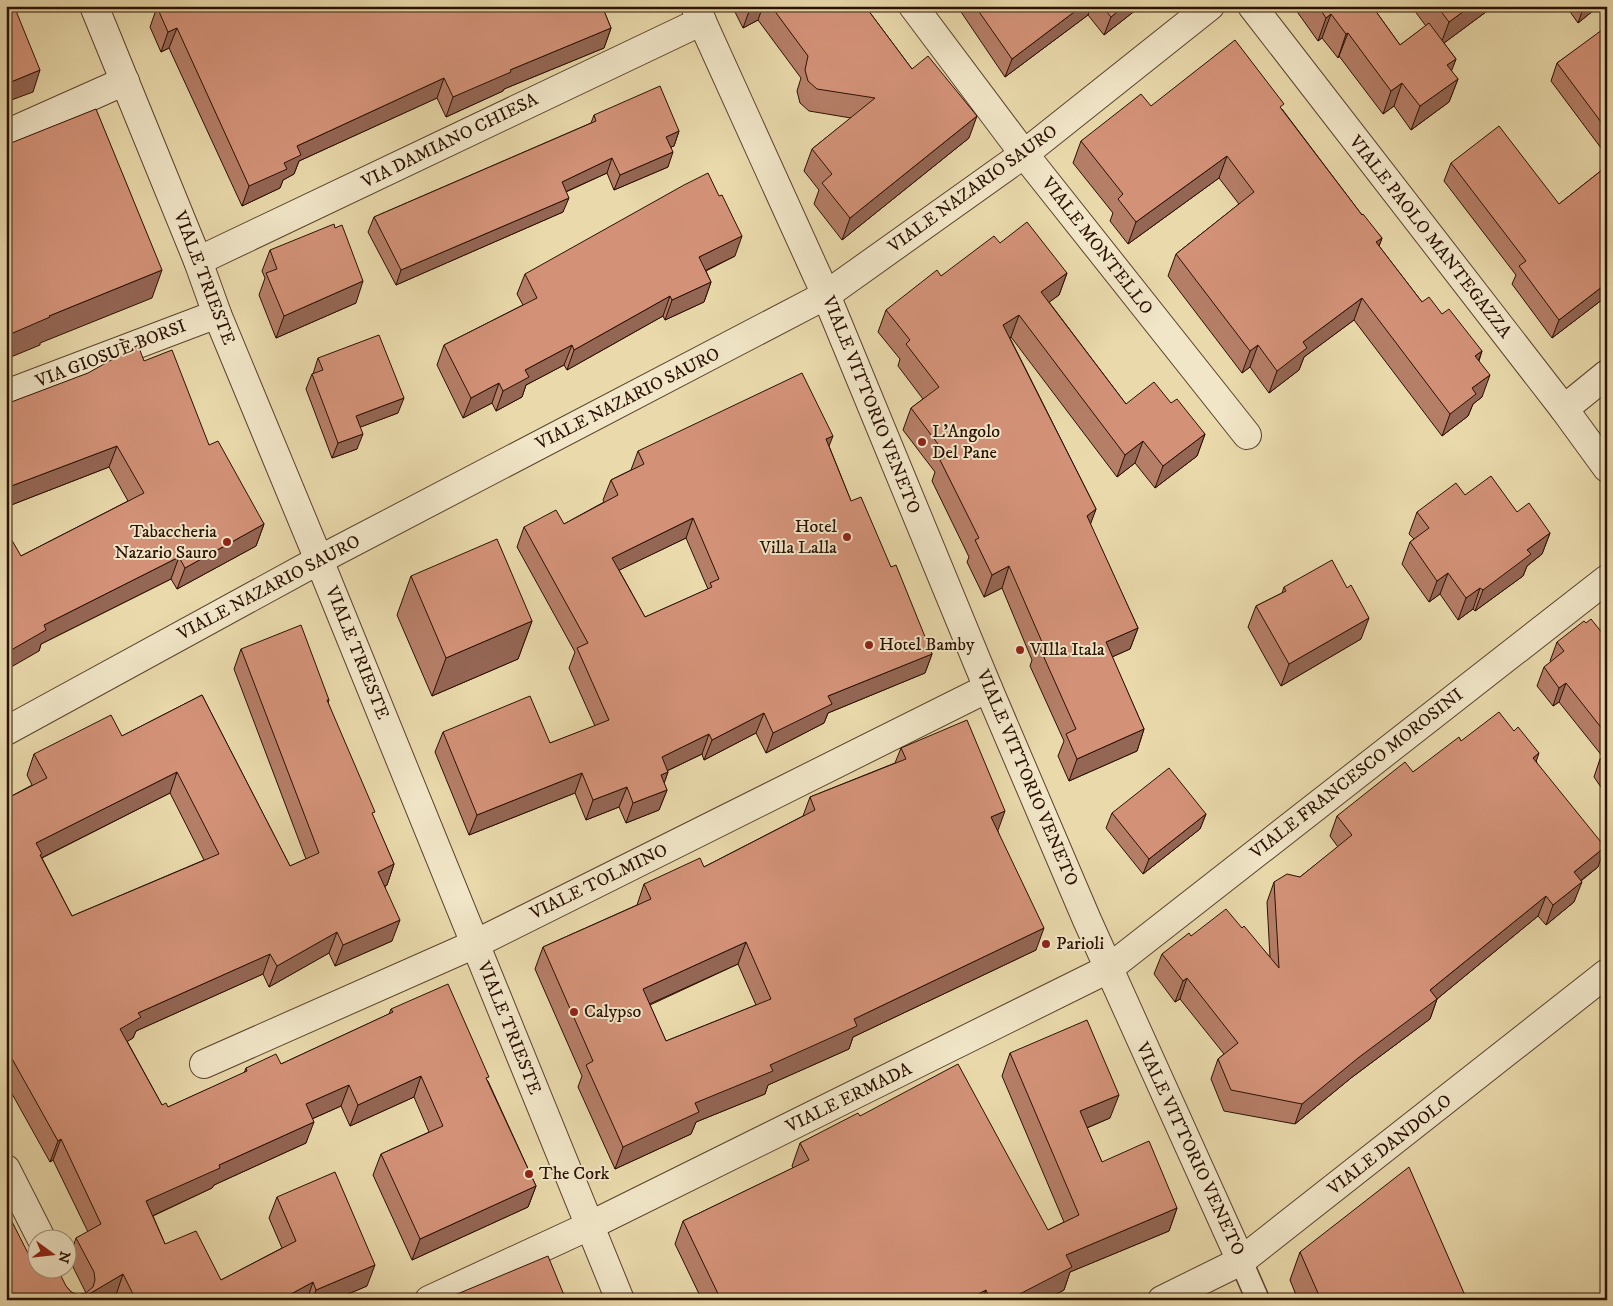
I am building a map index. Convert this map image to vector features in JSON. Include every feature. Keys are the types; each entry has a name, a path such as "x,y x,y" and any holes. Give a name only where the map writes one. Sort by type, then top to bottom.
{"street":[{"name":"VIALE MONTELLO","path":"913,6 1024,154 1246,435"},
{"name":"VIALE NAZARIO SAURO","path":"6,732 319,560 826,295 1024,154 1210,6"},
{"name":"VIALE PAOLO MANTEGAZZA","path":"1252,6 1564,409 1607,468"},
{"name":"VIALE TRIESTE","path":"97,7 198,261 217,314 620,1300"},
{"name":"VIA DAMIANO CHIESA","path":"198,261 699,13"},
{"name":"VIALE VITTORIO VENETO","path":"699,13 826,295 988,688 1108,969 1258,1300"},
{"path":"6,134 125,81"},
{"name":"VIA GIOSUÈ BORSI","path":"6,394 217,314"},
{"path":"1564,409 1607,374"},
{"name":"VIALE FRANCESCO MOROSINI","path":"1108,969 1607,579"},
{"name":"VIALE TOLMINO","path":"204,1064 475,944 988,688"},
{"name":"VIALE ERMADA","path":"429,1300 590,1226 1108,969"},
{"name":"VIALE DANDOLO","path":"1162,1300 1241,1261 1607,974"},
{"path":"6,1170 36,1228"}],"building":[{"path":"6,6 14,6 40,70 6,84"},
{"path":"602,6 611,28 510,70 511,72 453,97 444,78 297,146 301,155 284,163 287,169 249,186 177,28 168,32 157,7"},
{"path":"771,6 865,6 912,69 928,56 977,116 850,218 822,183 832,174 812,149 875,98 817,89 808,81 805,70 808,56"},
{"path":"975,6 1082,6 1012,59"},
{"path":"1102,6 1124,6 1111,17"},
{"path":"1318,6 1372,6 1400,45 1429,23 1456,59 1447,65 1458,79 1420,106 1402,83 1391,91 1348,33 1346,34 1331,14 1326,18"},
{"path":"1437,6 1471,6 1449,22"},
{"path":"1607,28 1607,130 1557,63"},
{"path":"1235,40 1284,104 1280,107 1362,215 1382,238 1376,242 1422,302 1429,297 1442,314 1449,309 1482,351 1475,356 1490,375 1472,388 1476,394 1450,414 1362,298 1303,342 1307,348 1277,371 1258,345 1250,351 1176,254 1254,192 1227,156 1136,222 1118,199 1123,194 1081,141 1141,94 1151,106"},
{"path":"660,86 679,131 666,137 673,152 620,175 612,158 562,182 569,198 401,270 374,217 596,121 594,115"},
{"path":"96,109 162,270 49,316 6,336 6,145"},
{"path":"1499,126 1559,204 1607,166 1607,283 1559,320 1519,266 1526,261 1451,163"},
{"path":"708,173 719,196 722,195 742,236 699,257 711,282 672,300 670,296 574,350 572,345 525,370 529,377 503,391 499,383 471,398 444,345 537,298 525,274"},
{"path":"1027,222 1067,273 1041,292 1126,404 1154,382 1171,403 1177,399 1205,434 1163,466 1143,441 1125,455 1019,315 1003,325 1096,509 1087,516 1138,628 1106,642 1144,729 1077,759 1066,734 1076,729 1038,644 1042,642 1009,566 992,575 975,540 979,538 940,460 947,456 911,408 939,387 906,344 910,340 886,310 937,270 941,276 994,236 1000,243"},
{"path":"334,224 335,228 342,225 363,281 284,316 266,273 277,269 270,250"},
{"path":"379,335 404,398 356,416 363,434 338,443 312,374 323,370 318,358"},
{"path":"138,345 144,361 172,350 209,445 218,441 264,524 185,568 179,557 44,625 46,630 6,653 6,530 21,556 144,493 117,446 6,488 6,404 88,373"},
{"path":"802,373 833,436 826,439 851,501 861,497 891,567 896,565 932,654 828,696 832,704 773,733 764,713 712,740 709,734 662,757 668,772 661,775 667,790 633,803 627,787 593,800 582,773 477,815 443,732 530,696 550,743 609,720 577,648 588,643 524,527 556,510 564,524 618,495 611,480 644,464 638,451","holes":["693,518 719,579 710,583 712,587 645,617 612,558"]},
{"path":"1491,476 1517,512 1529,503 1550,533 1527,550 1531,554 1483,590 1480,588 1466,598 1448,573 1437,581 1410,542 1429,528 1417,512 1456,483 1465,495"},
{"path":"497,539 532,621 446,658 411,576"},
{"path":"1332,560 1347,588 1351,585 1369,618 1289,664 1256,606 1286,591 1284,587"},
{"path":"1591,619 1607,639 1607,735 1566,683 1559,688 1544,667 1564,651 1557,642 1584,621 1586,623"},
{"path":"301,625 329,700 327,700 375,812 372,813 394,864 378,872 400,920 343,945 337,932 277,966 270,954 138,1013 141,1017 120,1029 162,1105 166,1103 168,1107 247,1071 246,1068 276,1054 281,1064 393,1012 391,1009 448,984 489,1077 486,1078 536,1186 420,1239 381,1154 443,1126 421,1076 358,1105 349,1085 306,1104 314,1122 219,1165 220,1168 146,1201 165,1244 196,1231 221,1280 296,1241 277,1197 335,1172 375,1265 316,1290 313,1282 280,1300 136,1300 123,1274 79,1300 6,1300 6,1210 28,1253 28,1278 62,1278 71,1292 78,1295 86,1293 93,1287 95,1280 94,1272 78,1242 78,1237 101,1224 61,1139 58,1141 6,1048 6,799 47,778 34,754 111,715 122,736 202,695 290,866 319,853 241,649","holes":["177,772 219,854 72,916 40,855 42,854 36,843"]},
{"path":"1499,712 1514,731 1518,727 1539,753 1533,758 1605,847 1574,872 1582,882 1553,905 1546,896 1430,990 1437,999 1358,1058 1302,1104 1231,1090 1218,1059 1238,1043 1187,978 1183,981 1162,954 1189,933 1191,936 1226,909 1242,928 1244,926 1279,968 1274,882 1287,874 1300,877 1352,835 1337,816 1405,762 1413,772 1459,737 1461,741"},
{"path":"967,720 1005,811 991,817 1044,928 854,1019 857,1026 770,1065 773,1071 695,1103 699,1112 623,1147 586,1065 593,1061 543,947 651,899 644,884 700,858 704,867 815,810 810,797 906,759 901,748","holes":["746,942 771,999 666,1041 643,989"]},
{"path":"1607,754 1607,768 1600,759"},
{"path":"1169,768 1206,814 1149,859 1112,813"},
{"path":"1087,1020 1119,1095 1080,1111 1102,1162 1149,1141 1177,1208 1066,1255 1072,1267 1008,1300 990,1300 986,1290 967,1300 721,1300 683,1221 809,1160 800,1143 858,1113 860,1116 958,1064 1048,1230 1079,1215 1010,1053"},
{"path":"1409,1167 1467,1300 1321,1300 1300,1252"},
{"path":"548,1256 566,1300 443,1300"}],"place":[{"name":"L'Angolo Del Pane","path":"922,442"},
{"name":"Hotel Villa Lalla","path":"847,537"},
{"name":"Tabaccheria Nazario Sauro","path":"227,542"},
{"name":"Hotel Bamby","path":"869,645"},
{"name":"VIlla Itala","path":"1020,650"},
{"name":"Parioli","path":"1046,944"},
{"name":"Calypso","path":"574,1012"},
{"name":"The Cork","path":"529,1174"}]}
